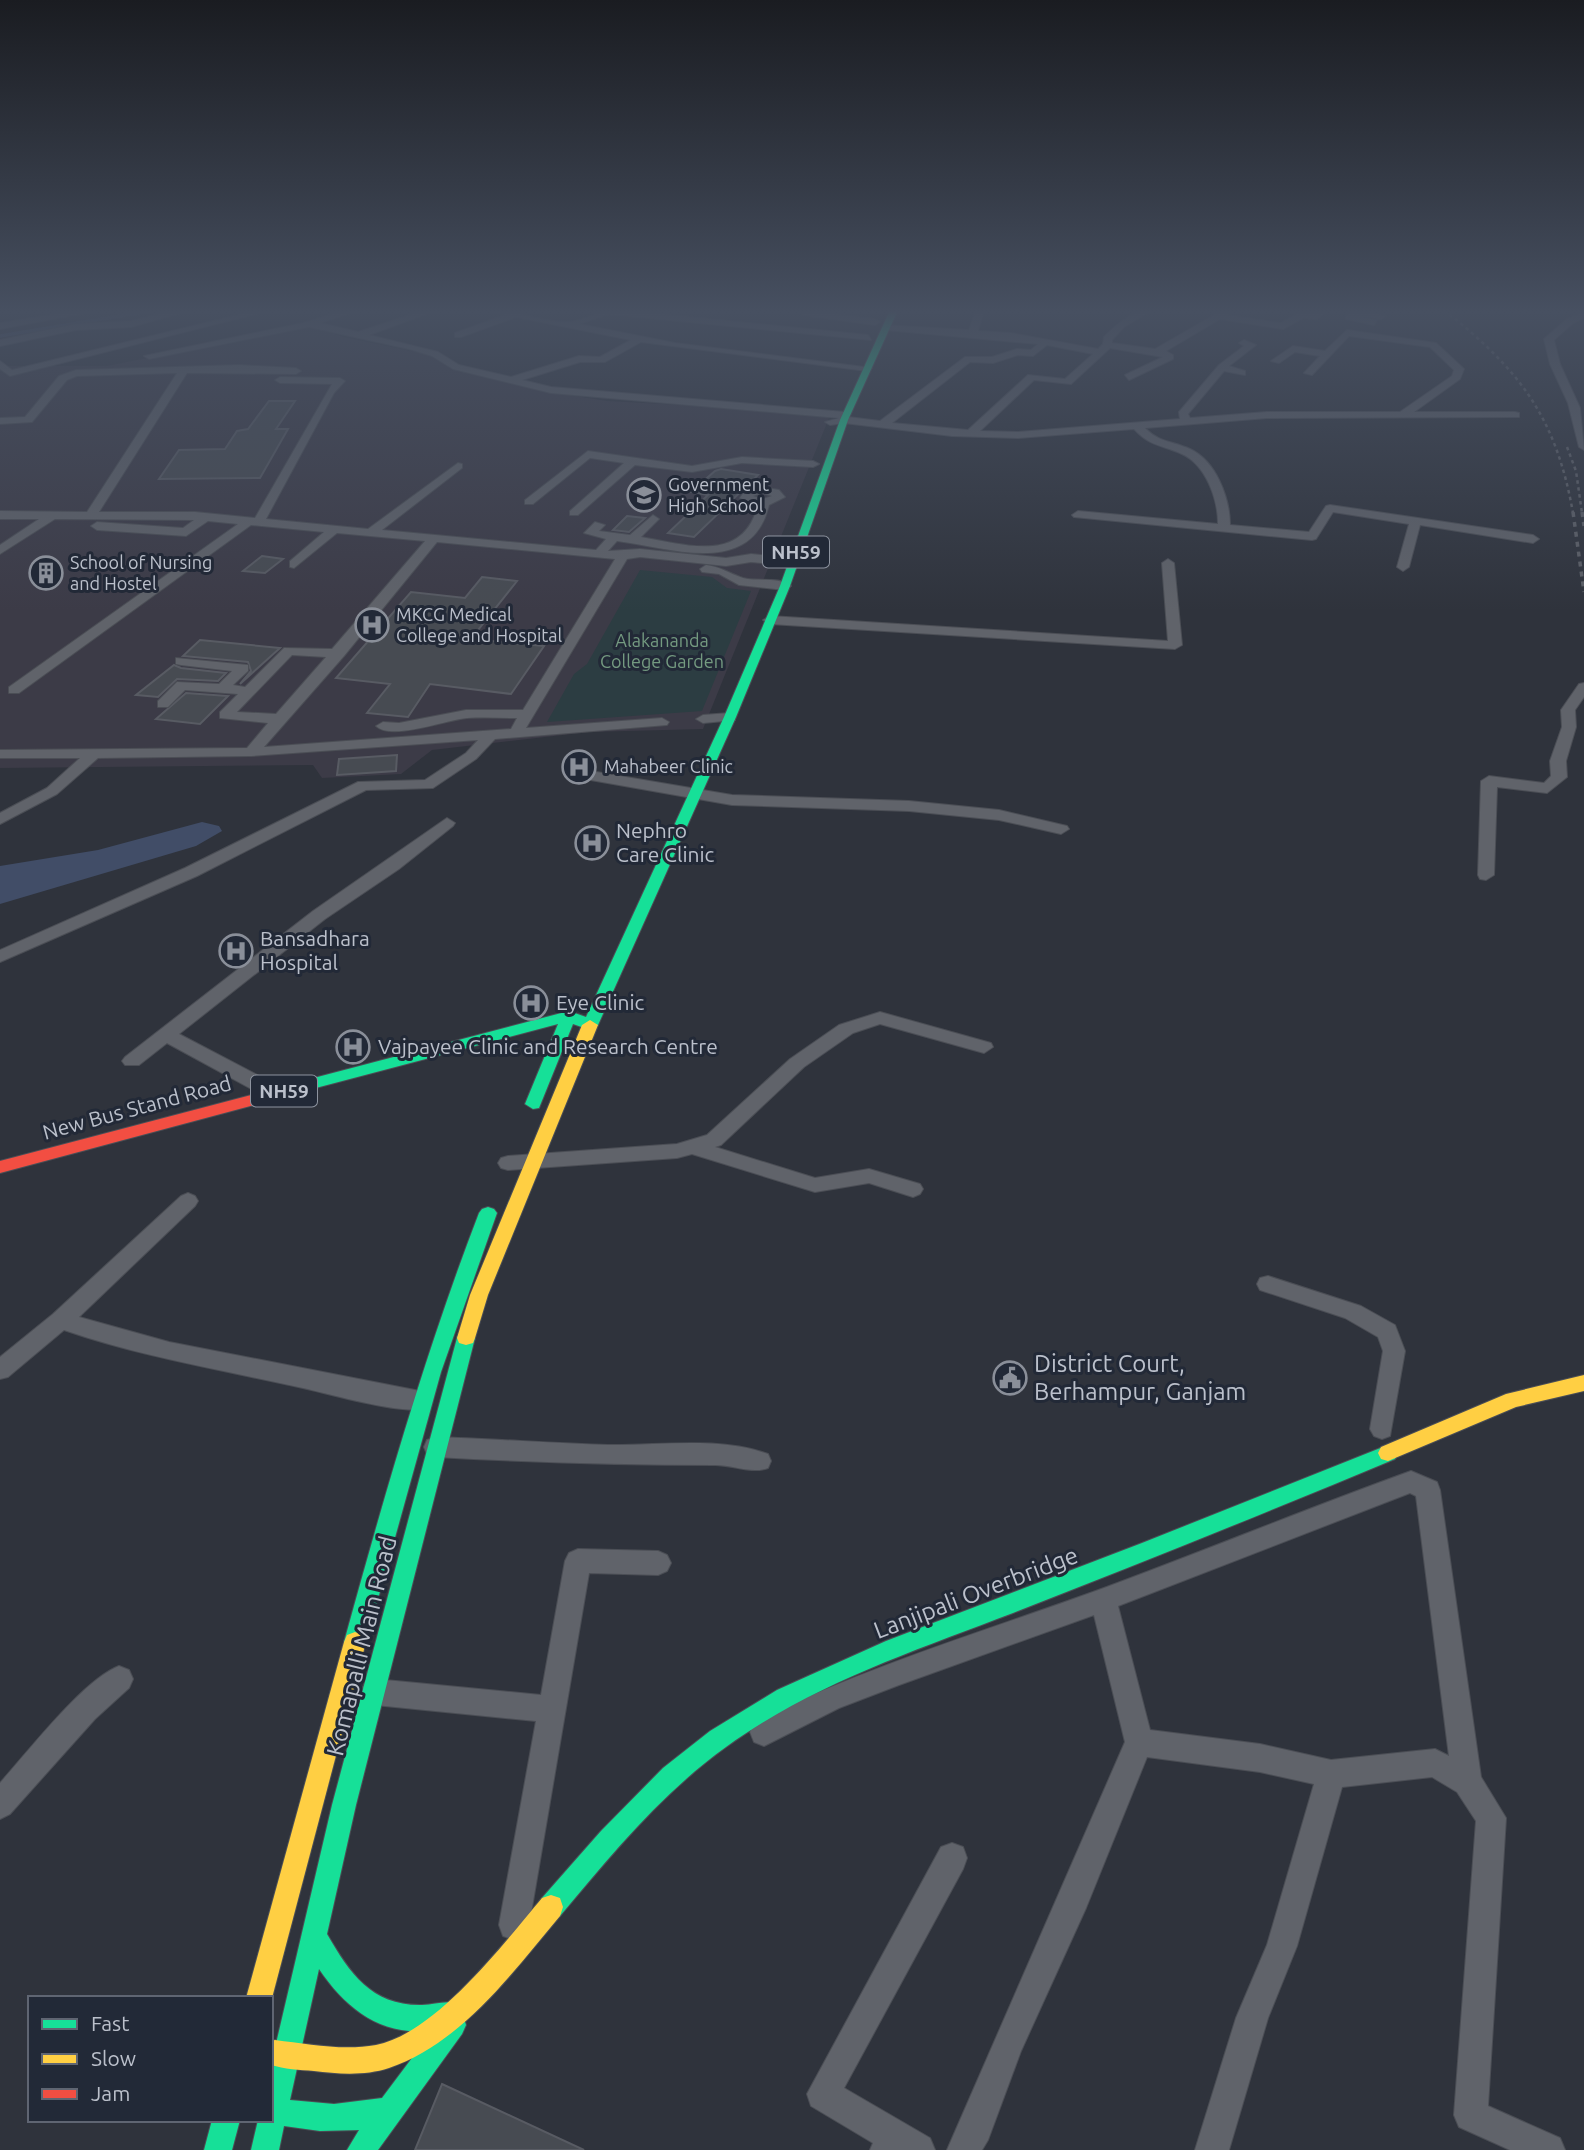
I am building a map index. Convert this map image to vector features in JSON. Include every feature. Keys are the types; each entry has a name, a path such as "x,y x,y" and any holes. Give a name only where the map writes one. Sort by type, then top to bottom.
{"main road":[{"name":"NH59","path":"590,1025 730,717 785,586 841,410"},
{"path":"798,500 813,464 838,418"},
{"path":"761,590 775,554"},
{"path":"528,1114 572,1010 590,1025"},
{"name":"New Bus Stand Road","path":"0,1167 572,1010"},
{"name":"Komapalli Main Road","path":"273,2119 374,1692 436,1447 479,1295 590,1025"},
{"path":"260,1996 420,1401 447,1316 493,1200"},
{"name":"Lanjipali Overbridge","path":"477,1992 630,1815 718,1739 752,1717 852,1665 1256,1508 1513,1400 1584,1383"},
{"path":"314,1937 335,1973 367,2007 387,2017 407,2021 430,2021 451,2014"},
{"path":"273,2052 344,2060 388,2055 422,2039 477,1992"},
{"path":"361,2150 477,1992"},
{"path":"275,2111 330,2120 360,2121 393,2109"},
{"path":"218,2150 225,2122"},
{"name":"Komapalli Main Road","path":"265,2150 272,2122"}],"street":[{"path":"0,421 28,420 36,410"},
{"path":"92,514 158,410"},
{"path":"15,690 254,522 319,410"},
{"path":"759,410 970,434 1053,434 1186,420 1321,413 1515,415"},
{"path":"882,425 901,410"},
{"path":"970,434 996,410"},
{"path":"1185,410 1182,414 1186,420"},
{"path":"1404,414 1409,410"},
{"path":"1574,410 1576,426 1584,447"},
{"path":"1136,425 1151,440 1188,452 1210,474 1224,506 1224,526"},
{"path":"529,502 588,454 692,469 742,460 813,464"},
{"path":"574,513 633,461"},
{"path":"370,533 458,466"},
{"path":"1078,515 1312,536 1337,496"},
{"path":"599,524 590,533 710,548 738,545 753,530 764,503"},
{"path":"1330,508 1533,539"},
{"path":"0,550 55,514"},
{"path":"73,514 66,524 186,532 205,517"},
{"path":"0,515 205,517 432,541 623,556 640,553 726,562 775,554 793,562"},
{"path":"633,539 653,520"},
{"path":"1403,567 1415,522"},
{"path":"294,564 334,530"},
{"path":"600,554 614,537"},
{"path":"251,752 339,653 432,541"},
{"path":"623,556 632,562 722,571 761,590 785,586"},
{"path":"515,734 623,556"},
{"path":"771,620 1175,645 1168,563"},
{"path":"280,719 225,715 289,651 339,653"},
{"path":"181,662 243,668 222,689"},
{"path":"234,677 259,680"},
{"path":"163,704 182,685 248,691"},
{"path":"1486,875 1489,781 1548,788 1559,777 1558,761 1569,727 1568,710 1584,687"},
{"path":"383,726 399,727 466,714 527,714"},
{"path":"703,719 730,717"},
{"path":"0,754 251,752 489,737 662,722"},
{"path":"0,957 191,872 363,785 428,785 471,756 489,737"},
{"path":"0,819 52,791 92,755"},
{"path":"573,773 732,800 964,811 1060,829"},
{"path":"132,1061 168,1036 319,915 393,866 447,823"},
{"path":"508,1163 677,1151 713,1140 797,1063 846,1029 880,1018 984,1047"},
{"path":"168,1036 275,1093"},
{"path":"690,1146 815,1185 869,1176 913,1189"},
{"path":"0,1370 61,1320 188,1201"},
{"path":"1268,1284 1353,1312 1387,1331 1394,1351 1382,1429"},
{"path":"61,1320 109,1337 191,1356 348,1390 420,1401"},
{"path":"436,1447 608,1455 722,1455 759,1461"},
{"path":"507,1958 536,1944 560,1925 647,1823 678,1794 718,1762 769,1729 829,1699 1103,1600 1411,1482 1428,1490 1467,1782"},
{"path":"514,1925 578,1561 658,1563"},
{"path":"964,2150 976,2128 1007,2046 1075,1897 1139,1742 1103,1600"},
{"path":"0,1804 85,1710 119,1679"},
{"path":"374,1692 551,1709"},
{"path":"1139,1742 1260,1758 1331,1774 1435,1763 1467,1782 1491,1818 1471,2115 1548,2150"},
{"path":"1212,2150 1252,2018 1282,1946 1331,1774"},
{"path":"900,2146 823,2094 952,1858"}],"shaded area":[{"name":"MKCG Medical College and Hospital","path":"0,410 781,410 831,413 703,729 589,732 432,750 401,774 322,778 313,765 0,768"}],"green space":[{"name":"Alakananda College Garden","path":"640,570 712,577 727,588 751,591 702,711 547,722 574,674 587,664"}],"water":[{"path":"202,822 219,826 222,831 196,846 0,904 0,866 98,850"}],"building":[{"path":"262,410 289,410 276,429 288,429 260,478 159,479 179,450 225,449 237,431 248,429"},
{"path":"721,469 758,475 694,537 668,533 708,495 691,492"},
{"path":"627,516 645,518 629,532 613,530"},
{"path":"262,556 283,559 265,573 243,571"},
{"path":"482,577 517,581 471,639 544,646 511,694 430,684 408,717 367,713 390,684 336,678 411,592 465,598"},
{"path":"200,640 280,648 240,684 251,671 248,662 183,656"},
{"path":"174,665 226,673 218,681 177,679 158,697 136,695"},
{"path":"186,693 228,696 200,724 156,719"},
{"path":"397,755 396,771 337,775 339,759"},
{"path":"442,2084 584,2150 415,2150"}],"railway":[{"path":"1538,410 1556,449 1573,513"},
{"path":"1567,447 1576,471 1582,513"},
{"path":"1573,512 1584,592"},
{"path":"1582,512 1584,526"}],"traffic: fast":[{"path":"569,1016 590,1025 730,717 785,586 848,410"},
{"path":"533,1104 569,1016"},
{"path":"274,1094 569,1016"},
{"path":"355,1642 399,1479 432,1372 488,1213"},
{"path":"273,2115 344,1805 466,1338"},
{"path":"551,1907 609,1840 650,1797 694,1757 785,1697 894,1648 1149,1550 1388,1453"},
{"path":"315,1937 339,1977 368,2005 403,2018 451,2014"},
{"path":"361,2150 453,2025"},
{"path":"275,2111 334,2118 363,2116 393,2109"},
{"path":"218,2150 225,2122"},
{"path":"265,2150 271,2122"}],"traffic: slow":[{"path":"466,1338 479,1295 590,1025"},
{"path":"1388,1453 1513,1400 1584,1383"},
{"path":"260,1996 355,1642"},
{"path":"275,2053 332,2060 361,2060 388,2055 410,2045 433,2030 477,1992 551,1907"}],"traffic: jam":[{"path":"0,1167 274,1094"}],"place":[{"name":"Government High School","path":"644,495"},
{"name":"School of Nursing and Hostel","path":"46,573"},
{"name":"MKCG Medical College and Hospital","path":"372,625"},
{"name":"Mahabeer Clinic","path":"579,767"},
{"name":"Nephro Care Clinic","path":"592,843"},
{"name":"Bansadhara Hospital","path":"236,951"},
{"name":"Eye Clinic","path":"531,1003"},
{"name":"Vajpayee Clinic and Research Centre","path":"353,1047"},
{"name":"District Court, Berhampur, Ganjam","path":"1010,1378"}]}
